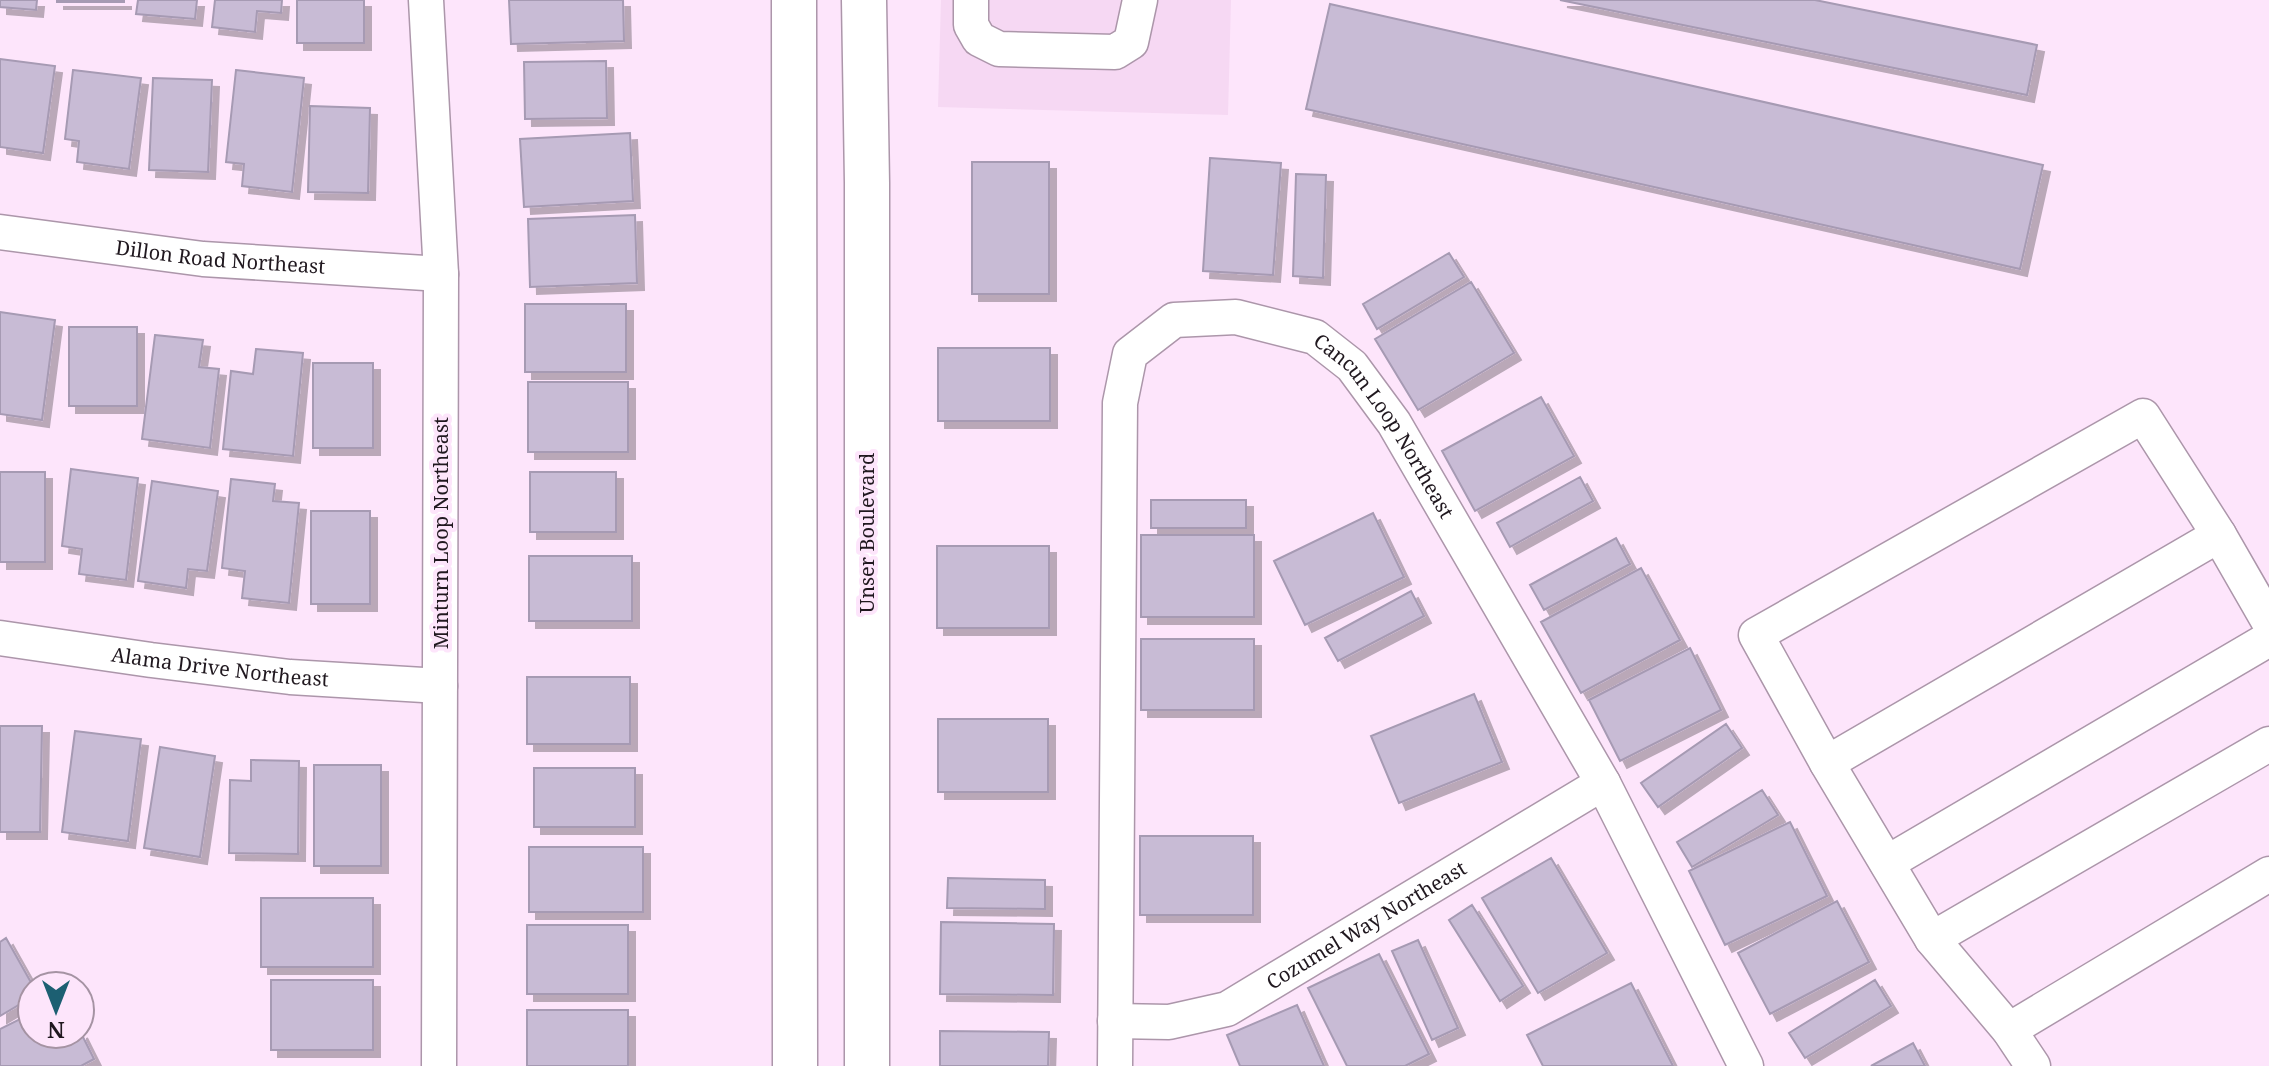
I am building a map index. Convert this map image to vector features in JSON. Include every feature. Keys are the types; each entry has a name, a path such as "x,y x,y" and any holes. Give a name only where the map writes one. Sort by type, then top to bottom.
{"main road":[{"path":"794,0 795,1066"},
{"name":"Unser Boulevard","path":"864,0 867,183 867,1066"}],"street":[{"name":"Minturn Loop Northeast","path":"426,0 441,274 439,1066"},
{"path":"971,0 971,25 979,39 999,49 1073,52 1115,52 1131,42 1140,0"},
{"name":"Dillon Road Northeast","path":"0,232 203,259 441,274"},
{"name":"Cancun Loop Northeast","path":"1115,1066 1120,403 1130,354 1174,320 1236,317 1315,337 1352,366 1394,423 1603,783 1746,1066"},
{"path":"2033,1066 2009,1030 1932,939 1827,763 1756,635 2143,416 2219,535 2269,622"},
{"path":"1827,763 2219,535"},
{"name":"Alama Drive Northeast","path":"0,638 290,677 440,686"},
{"path":"1887,863 2269,639"},
{"path":"1932,939 2269,744"},
{"name":"Cozumel Way Northeast","path":"1115,1021 1169,1022 1227,1009 1603,783"},
{"path":"2009,1030 2269,874"}],"shaded area":[{"path":"941,0 1231,0 1228,115 938,107"}],"building":[{"path":"0,0 37,0 36,10 0,7"},
{"path":"124,0 124,2 57,2"},
{"path":"138,0 197,0 195,19 136,14"},
{"path":"215,0 282,0 281,13 257,11 255,32 212,27"},
{"path":"297,0 364,0 364,43 297,43"},
{"path":"509,0 623,0 624,41 511,44"},
{"path":"1560,0 1815,0 2037,45 2027,95"},
{"path":"1330,4 2043,165 2020,269 1306,109"},
{"path":"0,59 55,66 43,153 0,147"},
{"path":"606,61 607,118 525,119 524,62"},
{"path":"73,70 141,78 129,169 77,162 79,141 65,139"},
{"path":"236,70 304,78 292,192 242,186 244,164 226,162"},
{"path":"153,78 212,80 208,172 149,170"},
{"path":"310,106 370,108 368,193 308,192"},
{"path":"630,133 633,201 524,207 520,139"},
{"path":"1210,158 1281,163 1273,275 1203,271"},
{"path":"972,162 1049,162 1049,294 972,294"},
{"path":"1296,174 1326,175 1323,278 1293,276"},
{"path":"635,215 637,283 530,287 528,219"},
{"path":"1449,253 1464,277 1377,329 1363,304"},
{"path":"1471,282 1514,353 1418,410 1375,339"},
{"path":"525,304 626,304 626,372 525,372"},
{"path":"0,312 55,320 42,420 0,414"},
{"path":"69,327 137,327 137,406 69,406"},
{"path":"155,335 203,340 199,367 219,369 210,448 142,439"},
{"path":"938,348 1050,348 1050,421 938,421"},
{"path":"256,349 303,353 293,456 223,449 231,371 253,374"},
{"path":"313,363 373,363 373,448 313,448"},
{"path":"528,382 628,382 628,452 528,452"},
{"path":"1541,397 1574,456 1475,511 1442,451"},
{"path":"71,469 138,478 126,580 79,574 82,549 62,546"},
{"path":"0,472 45,472 45,562 0,562"},
{"path":"530,472 616,472 616,532 530,532"},
{"path":"1580,477 1593,501 1510,547 1497,523"},
{"path":"231,479 275,484 273,501 299,503 289,603 242,598 245,571 222,568"},
{"path":"152,481 218,491 207,571 188,569 186,588 138,581"},
{"path":"1151,500 1246,500 1246,528 1151,528"},
{"path":"311,511 370,511 370,604 311,604"},
{"path":"1373,513 1404,577 1305,625 1274,561"},
{"path":"1141,535 1254,535 1254,617 1141,617"},
{"path":"1616,538 1630,564 1544,610 1530,585"},
{"path":"937,546 1049,546 1049,628 937,628"},
{"path":"529,556 632,556 632,621 529,621"},
{"path":"1641,568 1680,640 1581,693 1541,622"},
{"path":"1411,591 1424,616 1338,661 1325,638"},
{"path":"1141,639 1254,639 1254,710 1141,710"},
{"path":"1690,648 1721,710 1620,761 1589,700"},
{"path":"527,677 630,677 630,744 527,744"},
{"path":"1474,694 1502,762 1399,803 1371,736"},
{"path":"938,719 1048,719 1048,792 938,792"},
{"path":"1726,724 1742,748 1658,807 1641,783"},
{"path":"0,726 42,726 40,832 0,832"},
{"path":"75,731 141,739 128,841 62,832"},
{"path":"160,747 215,756 200,857 144,848"},
{"path":"251,760 299,761 298,854 229,853 230,780 251,781"},
{"path":"314,765 381,765 381,866 314,866"},
{"path":"534,768 635,768 635,827 534,827"},
{"path":"1762,790 1778,815 1692,867 1677,842"},
{"path":"1790,822 1827,896 1725,945 1689,871"},
{"path":"1140,836 1253,836 1253,915 1140,915"},
{"path":"529,847 643,847 643,912 529,912"},
{"path":"1551,858 1607,953 1538,993 1482,898"},
{"path":"948,878 1045,880 1045,909 947,908"},
{"path":"261,898 373,898 373,967 261,967"},
{"path":"1837,901 1869,962 1770,1014 1738,953"},
{"path":"1472,905 1523,986 1500,1001 1449,920"},
{"path":"941,922 1054,924 1053,995 940,994"},
{"path":"527,925 628,925 628,994 527,994"},
{"path":"6,938 24,970 16,970 16,1006 0,1016 0,942"},
{"path":"1418,940 1458,1028 1432,1040 1392,951"},
{"path":"1379,954 1429,1054 1405,1066 1347,1066 1308,988"},
{"path":"271,980 373,980 373,1050 271,1050"},
{"path":"1875,980 1891,1006 1805,1058 1789,1033"},
{"path":"1631,983 1673,1066 1543,1066 1527,1035"},
{"path":"1297,1005 1324,1066 1240,1066 1227,1035"},
{"path":"527,1010 628,1010 628,1066 527,1066"},
{"path":"16,1021 16,1050 90,1050 94,1059 81,1066 0,1066 0,1029"},
{"path":"940,1031 1049,1032 1048,1066 940,1066"},
{"path":"1913,1043 1925,1066 1871,1066"}]}
